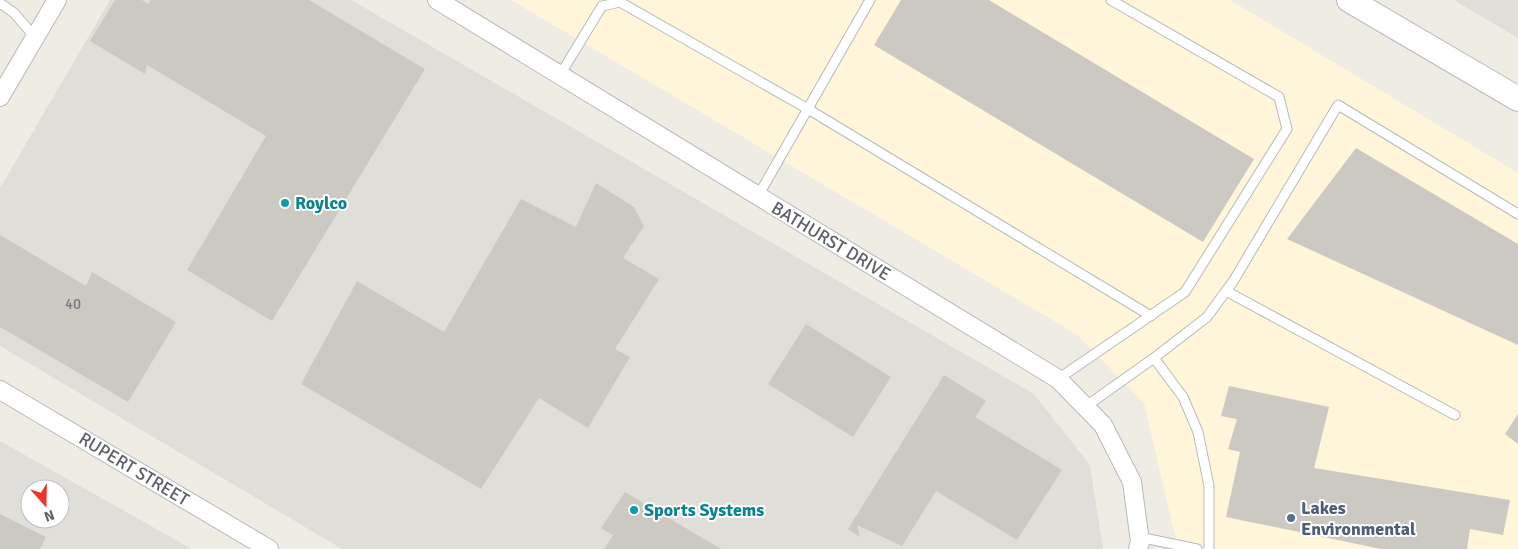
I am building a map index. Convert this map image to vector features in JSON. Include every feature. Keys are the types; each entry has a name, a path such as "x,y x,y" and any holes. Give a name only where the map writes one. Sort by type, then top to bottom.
{"main road":[{"path":"1349,0 1518,99"}],"street":[{"path":"0,97 57,0"},
{"name":"BATHURST DRIVE","path":"437,0 1058,379 1103,425 1132,482 1139,543"},
{"name":"RUPERT STREET","path":"0,390 269,549"}],"lane":[{"path":"758,196 870,0"},
{"path":"1058,379 1185,292 1287,129 1279,97 1111,0"},
{"path":"560,75 602,6 620,2 808,109 1151,316"},
{"path":"0,4 14,13 35,37"},
{"path":"1085,407 1154,358 1207,317 1234,280 1338,105 1518,214"},
{"path":"1226,291 1455,415"},
{"path":"1154,358 1183,397 1198,432 1209,486 1209,549"},
{"path":"1139,543 1197,549"}],"shaded area":[{"path":"110,0 351,0 1034,394 1090,465 1103,549 342,549 0,346 0,188"},
{"path":"511,0 1230,0 1518,173 1518,549 1178,549 1144,403 1076,334"},
{"path":"1454,0 1518,0 1518,38"},
{"path":"0,441 68,479 20,479 20,529 70,529 70,480 192,549 0,549"}],"building":[{"name":"Roylco","path":"115,0 142,0 148,4 151,0 309,0 425,69 272,321 187,270 266,136 147,65 145,74 90,41"},
{"path":"901,0 989,0 1254,159 1203,242 874,45"},
{"path":"1356,148 1518,244 1518,345 1287,239"},
{"path":"596,183 634,207 644,226 623,258 659,279 615,349 630,357 588,428 539,398 481,489 301,384 357,281 444,332 521,199 576,227"},
{"path":"0,235 86,286 92,272 176,322 128,402 0,327"},
{"path":"806,324 891,377 853,437 768,384"},
{"path":"944,375 986,401 975,417 1062,470 1017,540 936,491 902,546 857,525 860,537 848,529"},
{"path":"1229,386 1329,407 1314,468 1510,500 1503,535 1470,529 1467,549 1381,549 1226,517 1240,452 1228,449 1237,419 1221,416"},
{"path":"1518,414 1518,444 1505,434"},
{"name":"Sports Systems","path":"625,492 721,549 604,549 613,535 601,528"},
{"path":"0,514 20,524 20,529 30,529 46,537 40,549 0,549"}],"place":[{"name":"Roylco","path":"285,203"},
{"name":"Sports Systems","path":"634,510"},
{"name":"Lakes Environmental","path":"1291,518"}]}
